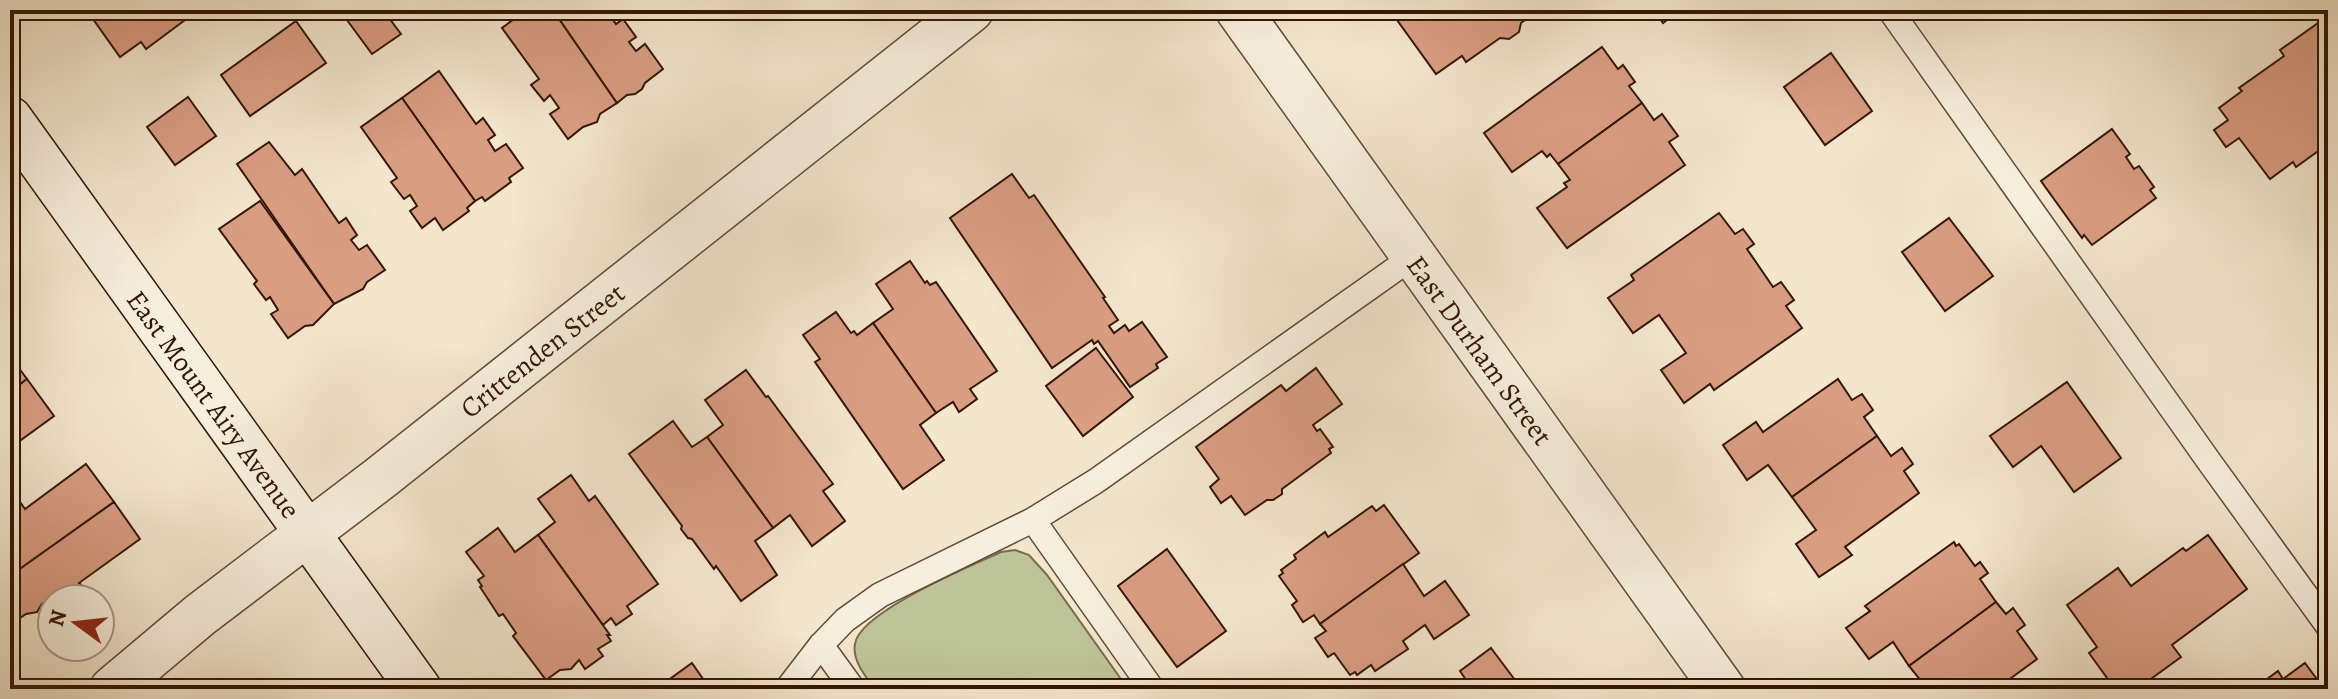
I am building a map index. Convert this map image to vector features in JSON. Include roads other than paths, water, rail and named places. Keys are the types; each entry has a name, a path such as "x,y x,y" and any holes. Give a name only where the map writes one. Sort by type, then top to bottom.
{"street":[{"name":"Crittenden Street","path":"112,689 200,615 379,479 971,10"},
{"name":"East Durham Street","path":"1238,10 1723,689"},
{"name":"East Mount Airy Avenue","path":"10,119 419,689"}],"lane":[{"path":"1890,10 2328,626"},
{"path":"787,689 845,620 880,595 1033,520 1096,481 1414,256"},
{"path":"1033,520 1152,689"},
{"path":"821,645 853,689"}]}
